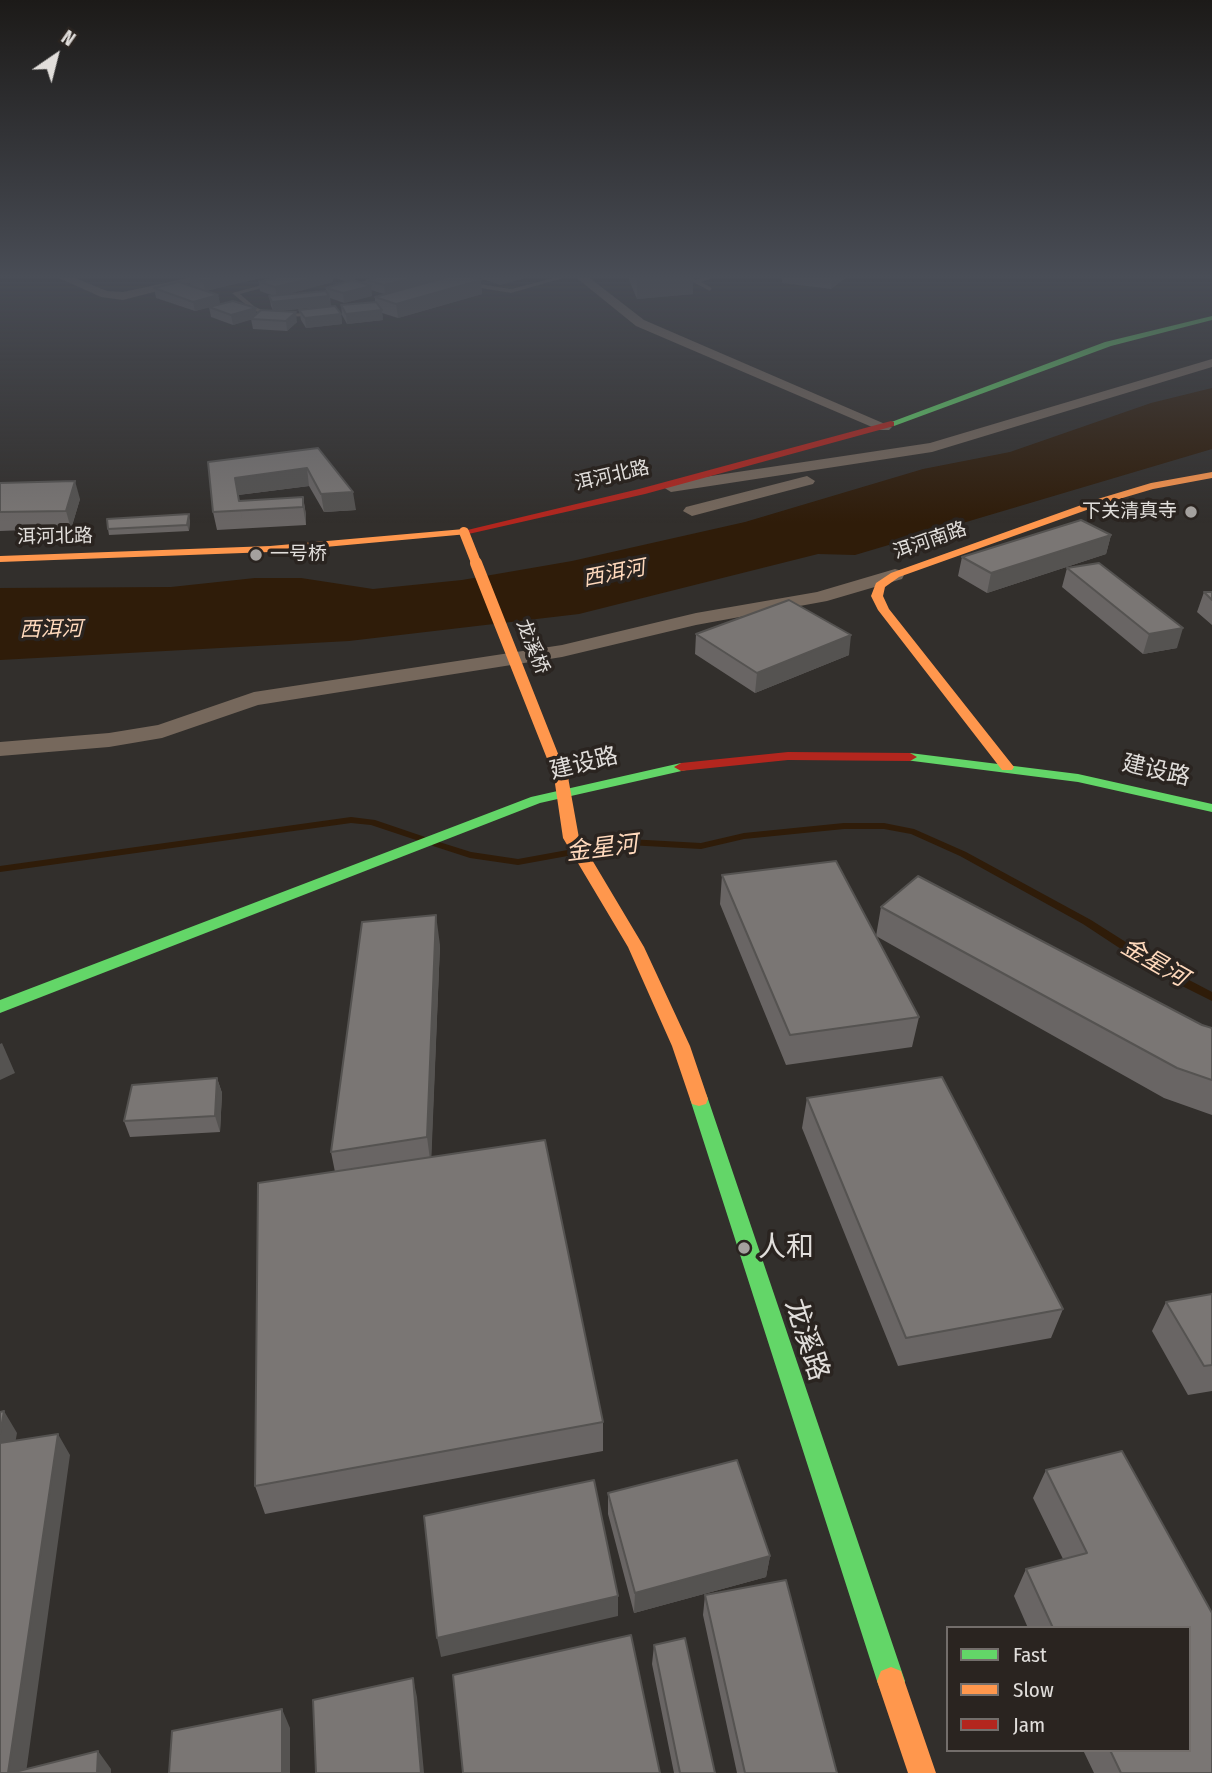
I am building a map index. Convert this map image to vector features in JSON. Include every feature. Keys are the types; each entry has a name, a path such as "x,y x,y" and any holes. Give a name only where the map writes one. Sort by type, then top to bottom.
{"main road":[{"name":"洱河北路","path":"0,559 120,557 270,549 464,532 641,492 884,427 1071,358"},
{"name":"洱河南路","path":"1007,766 879,603 879,588 895,575 1123,494 1212,475"},
{"name":"龙溪桥","path":"464,532 562,784"},
{"name":"建设路","path":"394,837 562,784 681,754 774,744 879,743 996,752 1079,765 1212,795"},
{"name":"建设路","path":"0,1007 433,841 562,784 688,766 788,756 916,757 1007,766 1125,787 1212,808"},
{"name":"龙溪路","path":"562,784 571,838 636,947 681,1046 922,1773"}],"street":[{"path":"722,358 884,427"},
{"path":"641,492 891,454 979,434 1126,386 1212,363"},
{"path":"692,511 784,486 870,468 891,454"},
{"path":"0,749 109,740 162,731 254,699 562,651 696,619 820,597 895,575"}],"water":[{"name":"西洱河","path":"1212,388 1212,449 855,555 818,554 579,614 349,641 0,660 0,588 171,587 255,578 301,578 373,589 462,580 572,561 745,522 923,469 1010,452 1151,403"}],"building":[{"path":"318,448 353,492 321,494 307,468 235,478 239,501 303,497 303,507 213,512 208,462"},
{"path":"75,481 66,511 0,512 0,483"},
{"path":"189,514 187,525 108,529 107,519"},
{"path":"1081,520 1111,535 991,573 962,557"},
{"path":"51,527 65,528 62,536 46,535"},
{"path":"1099,563 1183,628 1149,634 1067,568"},
{"path":"1204,592 1212,592 1212,600"},
{"path":"789,600 851,635 757,673 696,634"},
{"path":"836,861 919,1017 790,1035 722,875"},
{"path":"918,876 1212,1028 1212,1080 1177,1068 881,907"},
{"path":"436,915 427,1137 331,1152 362,922"},
{"path":"942,1077 1063,1309 906,1338 807,1098"},
{"path":"217,1078 215,1116 124,1121 132,1085"},
{"path":"545,1140 603,1422 255,1486 258,1183"},
{"path":"1212,1294 1212,1365 1204,1366 1166,1302"},
{"path":"4,1411 0,1434 0,1412"},
{"path":"58,1434 8,1773 0,1773 0,1443"},
{"path":"1122,1451 1212,1613 1212,1773 1121,1773 1111,1752 1191,1752 1191,1626 1052,1626 1026,1569 1087,1553 1046,1470"},
{"path":"737,1460 770,1556 635,1593 608,1493"},
{"path":"594,1480 618,1596 437,1638 424,1516"},
{"path":"786,1580 837,1773 745,1773 705,1595"},
{"path":"631,1635 660,1773 463,1773 453,1675"},
{"path":"685,1638 715,1773 680,1773 654,1645"},
{"path":"413,1678 421,1773 316,1773 313,1700"},
{"path":"282,1709 282,1773 169,1773 172,1731"},
{"path":"98,1751 97,1773 11,1773"}],"waterway":[{"name":"金星河","path":"0,869 351,820 372,822 422,839"},
{"name":"金星河","path":"436,844 470,855 518,862 628,842 701,846 744,836 844,826 884,826 914,832 963,854 1087,922 1166,973 1212,997"}],"traffic: fast":[{"path":"891,424 1071,358"},
{"path":"910,757 1078,778 1212,808"},
{"path":"0,1007 536,800 681,767"},
{"path":"699,1099 891,1681"}],"traffic: slow":[{"path":"1007,767 884,610 877,596 880,585 895,575 1105,500 1151,486 1212,475"},
{"path":"0,559 270,549 464,532"},
{"path":"464,532 561,777"},
{"path":"561,777 571,838 636,947 681,1046 699,1099"},
{"path":"891,1681 922,1773"}],"traffic: jam":[{"path":"464,532 641,492 891,424"},
{"path":"681,767 788,756 910,757"}],"place":[{"name":"下关清真寺","path":"1191,512"},
{"name":"一号桥","path":"256,555"},
{"name":"人和","path":"744,1248"}]}
